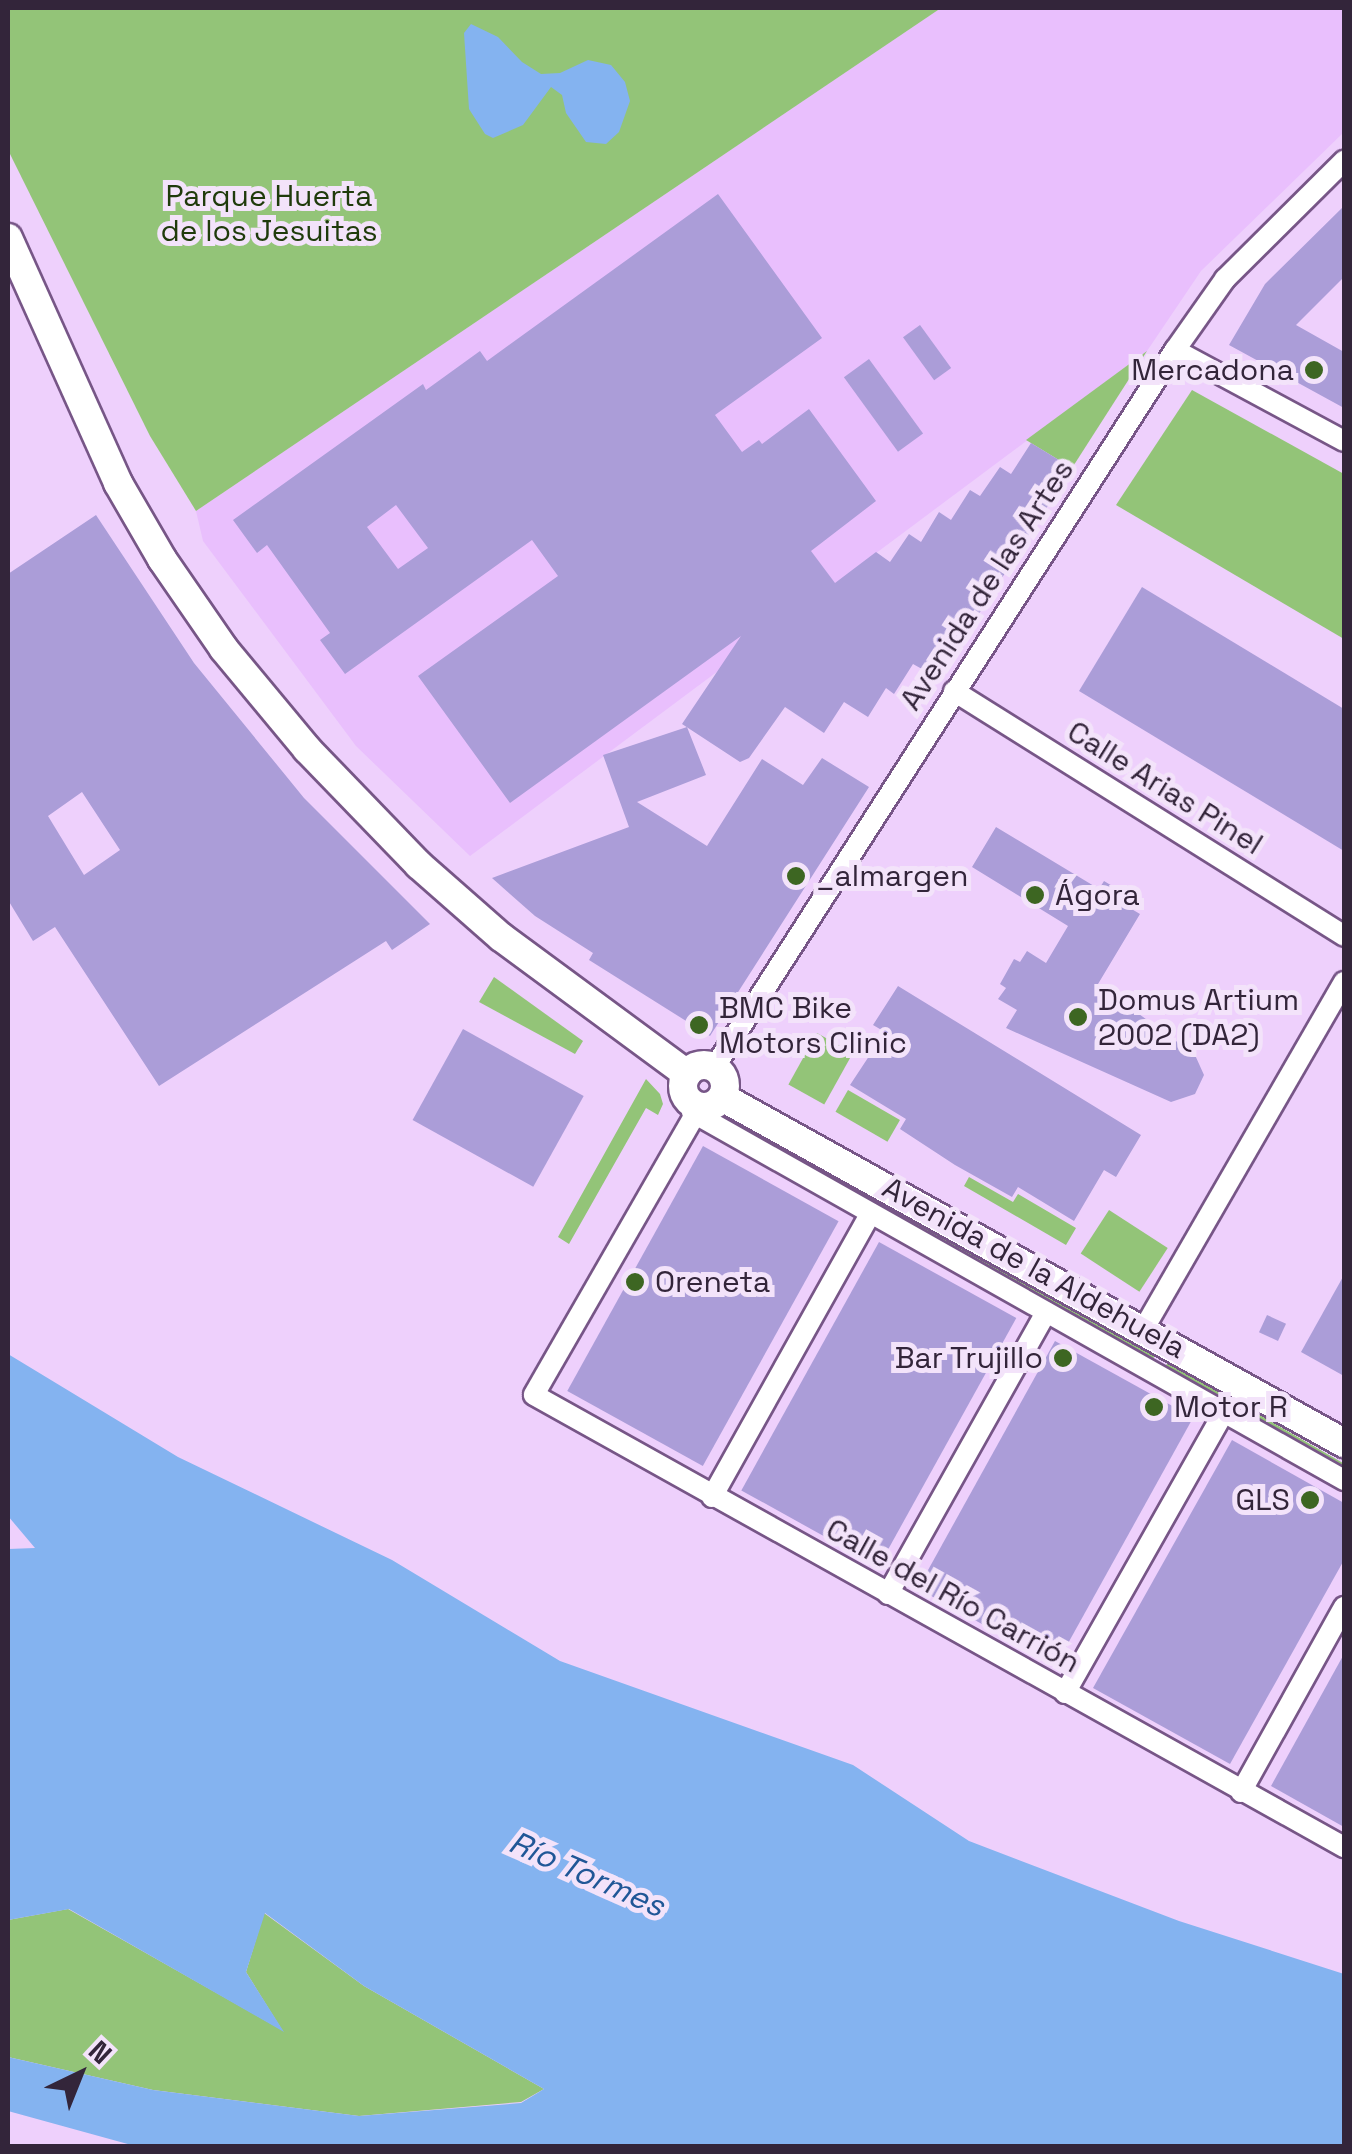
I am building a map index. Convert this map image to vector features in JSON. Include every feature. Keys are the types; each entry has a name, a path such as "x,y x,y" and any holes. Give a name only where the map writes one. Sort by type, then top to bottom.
{"main road":[{"path":"8,238 118,484 224,649 307,750 414,860 501,937 701,1070 724,1078 705,1105 684,1091 701,1070"},
{"name":"Avenida de la Aldehuela","path":"705,1105 1142,1330 1344,1443"}],"street":[{"name":"Avenida de las Artes","path":"701,1070 1225,280 1344,161"},
{"path":"1176,350 1344,441"},
{"name":"Calle Arias Pinel","path":"954,691 1344,936"},
{"path":"1142,1330 1344,982"},
{"name":"Avenida de la Aldehuela","path":"705,1105 870,1212 1344,1480"},
{"name":"Calle del Río Carrión","path":"705,1105 534,1395 1344,1847"},
{"path":"712,1497 870,1212"},
{"path":"888,1594 1046,1312"},
{"path":"1065,1693 1224,1412"},
{"path":"1241,1792 1344,1607"}],"shaded area":[{"path":"941,8 1344,8 1344,132 1201,271 1147,351 470,856 356,746 203,541 196,511"}],"green space":[{"name":"Parque Huerta de los Jesuitas","path":"8,8 941,8 196,511 150,436 8,150"},
{"path":"1147,351 1072,468 1026,440"},
{"path":"1192,390 1344,474 1344,639 1116,505"},
{"path":"494,977 583,1041 575,1054 479,1002"},
{"path":"817,1033 853,1053 824,1104 788,1085"},
{"path":"646,1079 660,1094 663,1104 658,1115 646,1108 569,1244 558,1237"},
{"path":"848,1090 900,1120 887,1142 836,1112"},
{"path":"769,1135 1155,1355 1153,1359 768,1144"},
{"path":"969,1177 1013,1202 1018,1194 1076,1228 1066,1245 964,1186"},
{"path":"1109,1210 1168,1248 1139,1292 1081,1254"},
{"path":"1168,1362 1343,1463 1340,1467 1166,1366"},
{"path":"68,1909 282,2030 246,1972 264,1913 364,1986 544,2089 521,2102 359,2116 153,2090 8,2057 8,1920"}],"water":[{"path":"471,24 498,37 522,62 541,74 560,73 588,60 611,65 625,82 630,101 619,132 606,144 586,142 566,113 562,95 551,87 523,125 493,138 485,134 469,109 464,33"},
{"name":"Río Tormes","path":"8,1354 178,1457 392,1560 560,1661 853,1765 969,1841 1179,1921 1344,1974 1344,2146 135,2146 8,2111 8,2057 153,2090 359,2116 521,2103 544,2089 364,1986 265,1913 246,1972 284,2032 69,1909 8,1920 8,1549 35,1548 8,1516"}],"building":[{"path":"718,194 822,338 715,415 742,452 759,440 762,444 809,409 876,501 811,551 835,583 876,552 890,562 909,534 921,542 939,512 951,520 970,490 980,496 1000,467 1011,474 1031,443 1072,468 938,678 913,664 894,694 886,688 868,717 844,702 824,733 785,707 749,758 740,762 682,724 741,636 510,803 418,676 558,576 532,540 345,674 320,640 330,633 267,545 257,553 233,520 423,384 426,390 480,351 487,361","holes":["396,505 428,548 398,569 367,527"]},
{"path":"1344,206 1344,277 1296,325 1344,352 1344,408 1229,345 1265,284"},
{"path":"920,325 951,368 934,380 903,337"},
{"path":"869,359 923,433 898,452 844,377"},
{"path":"96,515 194,663 304,798 430,924 392,950 386,941 159,1086 55,927 33,941 8,900 8,574","holes":["82,792 120,850 84,875 48,816"]},
{"path":"1142,587 1344,709 1344,851 1079,691"},
{"path":"687,727 706,775 637,802 707,846 762,759 803,785 822,758 869,787 710,1036 589,960 593,953 535,916 492,878 629,827 603,755"},
{"path":"996,827 1099,889 1104,881 1124,893 1118,901 1140,914 1098,984 1195,1055 1204,1075 1195,1094 1171,1102 1006,1028 1017,1010 998,999 1006,988 1000,984 1014,959 1020,962 1027,951 1046,963 1068,926 972,867"},
{"path":"898,986 1141,1135 1116,1177 1104,1170 1074,1221 1018,1187 1012,1197 955,1165 900,1129 906,1119 850,1085 885,1032 873,1025"},
{"path":"463,1029 584,1096 533,1187 413,1120"},
{"path":"703,1146 839,1221 703,1466 567,1391"},
{"path":"879,1242 1016,1318 879,1567 741,1490"},
{"path":"1344,1275 1344,1376 1301,1352"},
{"path":"1267,1315 1286,1324 1278,1341 1259,1332"},
{"path":"1055,1341 1193,1418 1056,1665 918,1589"},
{"path":"1232,1440 1344,1503 1344,1560 1230,1764 1093,1688"},
{"path":"1344,1654 1344,1827 1271,1786"}],"place":[{"name":"Mercadona","path":"1314,370"},
{"name":"_almargen","path":"796,876"},
{"name":"Ágora","path":"1035,895"},
{"name":"Domus Artium 2002 (DA2)","path":"1078,1017"},
{"name":"BMC Bike Motors Clinic","path":"699,1025"},
{"name":"Oreneta","path":"635,1282"},
{"name":"Bar Trujillo","path":"1063,1358"},
{"name":"Motor R","path":"1154,1407"},
{"name":"GLS","path":"1310,1500"}]}
